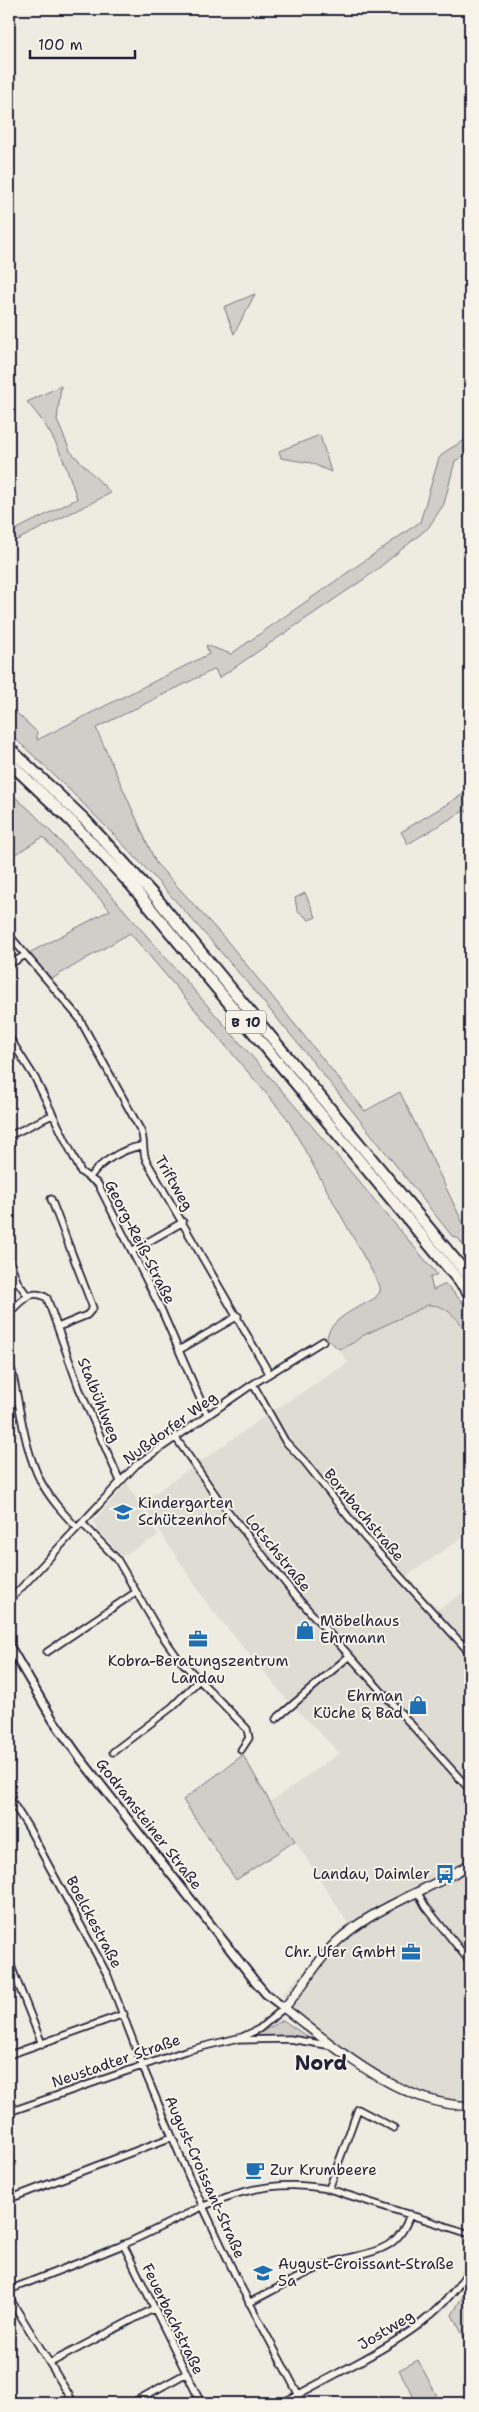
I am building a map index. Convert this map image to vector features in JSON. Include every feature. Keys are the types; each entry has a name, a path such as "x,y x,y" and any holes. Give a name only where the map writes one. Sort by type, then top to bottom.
{"highway":[{"name":"B 10","path":"9,748 85,820 164,906 470,1278"},
{"name":"B 10","path":"9,762 84,835 158,916 470,1294"}],"main road":[{"path":"284,2008 322,1958 343,1936 377,1913 470,1864"},
{"name":"Neustadter Straße","path":"284,2008 333,2046 413,2094 447,2105 470,2106"}],"street":[{"name":"Triftweg","path":"9,936 79,1018 141,1131 143,1137 141,1146 146,1160 238,1316 269,1373"},
{"path":"9,965 25,955"},
{"name":"Georg-Reiß-Straße","path":"9,1037 35,1078 81,1172 98,1184 179,1350 207,1415"},
{"path":"9,1136 52,1114"},
{"path":"90,1177 97,1167 129,1149 141,1146"},
{"path":"51,1199 93,1308 87,1315 58,1327"},
{"path":"132,1251 182,1222"},
{"path":"9,1259 18,1281 27,1295 9,1313"},
{"name":"Stalbühlweg","path":"27,1295 38,1294 47,1298 79,1388 120,1481"},
{"path":"179,1350 238,1316"},
{"name":"Nußdorfer Weg","path":"9,1601 120,1481 145,1459 269,1373 323,1341"},
{"path":"9,1359 27,1441 36,1471 51,1498 77,1528"},
{"name":"Bornbachstraße","path":"253,1384 285,1441 305,1462 365,1538 470,1653"},
{"name":"Lotschstraße","path":"176,1438 255,1546 348,1657 470,1790"},
{"path":"82,1523 117,1559 172,1650 250,1734 248,1742 241,1750"},
{"path":"47,1652 136,1592"},
{"name":"Godramsteiner Straße","path":"9,1645 53,1720 80,1758 238,1960 265,1992 284,2008"},
{"path":"276,1719 348,1657"},
{"path":"113,1752 172,1707 198,1680"},
{"name":"Boelckestraße","path":"9,1797 28,1827 92,1944 124,2014 142,2066"},
{"path":"418,1893 434,1918 470,1962"},
{"path":"9,1962 42,2044"},
{"name":"Neustadter Straße","path":"9,2112 185,2051 233,2040 259,2029 284,2008"},
{"path":"9,2055 124,2014"},
{"name":"Neustadter Straße","path":"233,2040 290,2039 333,2046"},
{"name":"August-Croissant-Straße","path":"142,2066 203,2207 249,2303 303,2403"},
{"path":"329,2189 358,2109 394,2128"},
{"path":"9,2199 172,2138"},
{"path":"9,2290 123,2244 224,2198 262,2186 307,2185 329,2189 470,2234"},
{"path":"249,2303 326,2265 384,2248 402,2233 410,2214"},
{"name":"Feuerbachstraße","path":"123,2244 153,2309 201,2403"},
{"name":"Jostweg","path":"282,2403 418,2328 447,2301 470,2268"},
{"path":"9,2297 74,2403"},
{"path":"50,2363 153,2309"},
{"path":"132,2403 185,2374"}],"shaded area":[{"path":"255,294 234,334 224,307"},
{"path":"61,386 57,420 70,451 111,493 9,544 9,533 77,499 58,447 37,413 27,402"},
{"path":"320,435 331,472 311,463 281,458 279,451"},
{"path":"470,437 470,452 455,461 444,504 428,528 370,575 219,678 215,669 96,728 156,863 228,942 365,1111 400,1092 470,1238 470,1255 458,1238 452,1236 295,1039 241,975 129,850 9,733 9,706 37,732 37,740 209,654 206,645 231,654 420,522 439,458 446,451"},
{"path":"470,790 470,816 465,810 408,844 401,832"},
{"path":"9,792 30,810 105,888 289,1099 437,1274 430,1278 433,1290 446,1284 470,1311 470,1335 447,1310 435,1305 428,1305 339,1349 327,1339 333,1325 346,1314 375,1298 380,1292 380,1286 287,1118 130,933 48,981 25,955 110,910 43,837 9,858"},
{"path":"305,893 316,917 309,920 297,910 295,898"},
{"path":"428,1305 445,1308 470,1335 470,1532 405,1577 439,1609 470,1588 470,2109 446,2107 418,2101 310,2040 282,1995 348,1923 270,1802 340,1753 288,1701 209,1606 141,1503 264,1417 348,1363 339,1349"},
{"name":"Kindergarten Schützenhof","path":"127,1483 158,1536 122,1556 93,1522"},
{"path":"243,1755 295,1841 236,1880 183,1800"},
{"path":"283,2020 309,2038 253,2037"},
{"path":"470,2283 470,2348 452,2315"},
{"path":"418,2360 438,2398 428,2403 417,2403 399,2370"}],"place":[{"name":"Kindergarten Schützenhof","path":"123,1512"},
{"name":"Möbelhaus Ehrmann","path":"305,1630"},
{"name":"Kobra-Beratungszentrum Landau","path":"198,1639"},
{"name":"Ehrman Küche & Bad","path":"418,1705"},
{"name":"Landau, Daimler","path":"445,1874"},
{"name":"Chr. Ufer GmbH","path":"411,1952"},
{"name":"Zur Krumbeere","path":"255,2170"},
{"name":"August-Croissant-Straße 5a","path":"263,2273"}],"district":[{"name":"Nord","path":"321,2063"}]}
